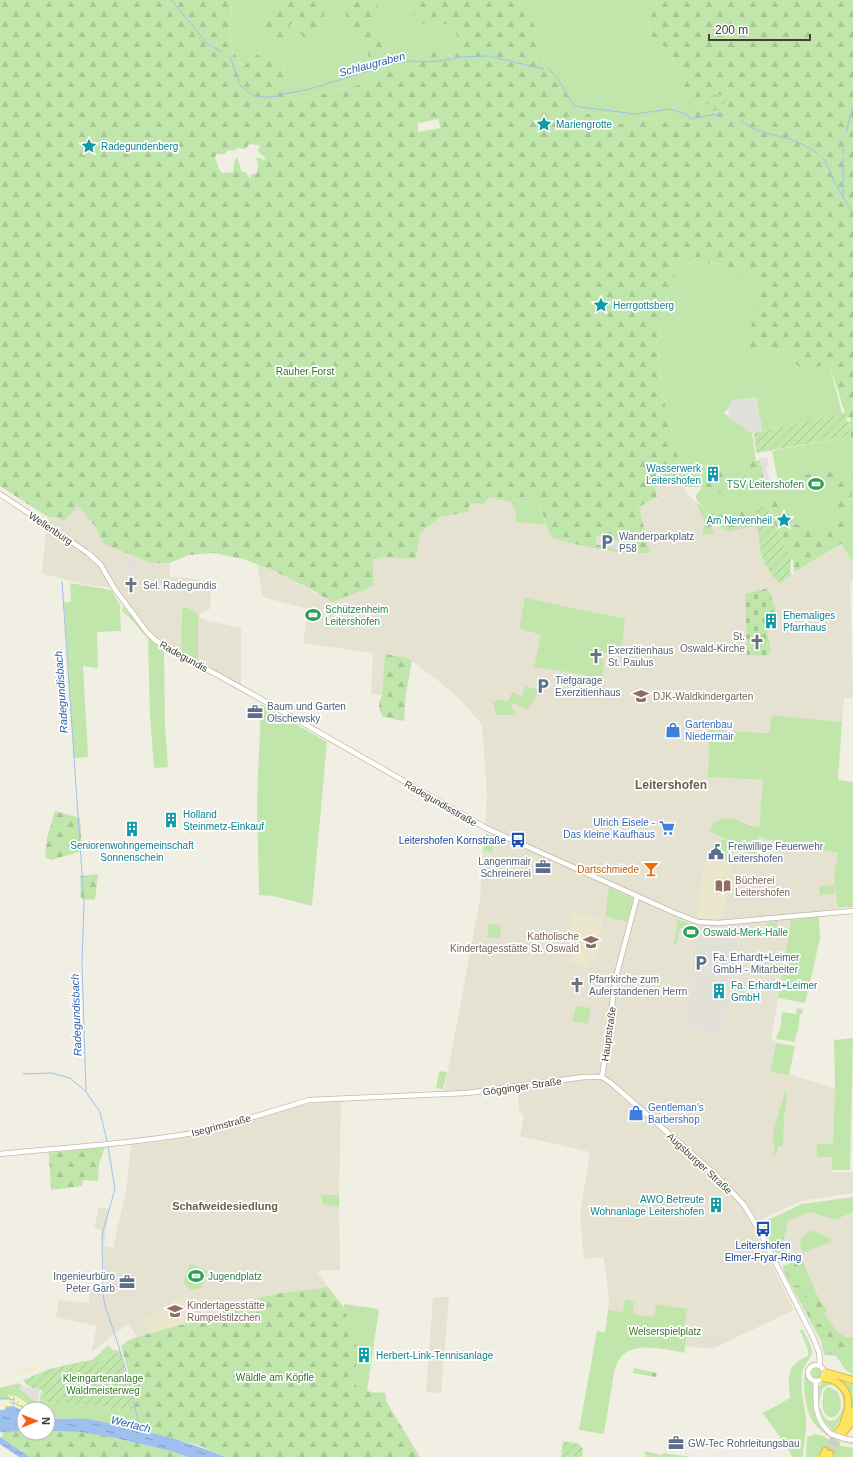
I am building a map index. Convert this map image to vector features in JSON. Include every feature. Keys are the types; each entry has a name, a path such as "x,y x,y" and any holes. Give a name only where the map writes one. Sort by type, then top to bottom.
{"highway":[{"path":"824,1375 853,1380"},
{"path":"824,1375 837,1381 846,1392 848,1406 839,1435"},
{"path":"843,1424 853,1411"},
{"path":"839,1435 853,1420"}],"street":[{"name":"Wellenburg","path":"0,494 88,552 101,565"},
{"name":"Radegundis","path":"101,565 114,588 155,640 252,694"},
{"name":"Radegundisstraße","path":"252,694 486,828 691,920 707,924 853,911"},
{"name":"Hauptstraße","path":"602,1077 617,973 637,897"},
{"name":"Gögginger Straße","path":"441,1094 485,1091 584,1077 602,1077"},
{"name":"Augsburger Straße","path":"602,1077 611,1083 700,1162 737,1198 755,1224 816,1344 818,1352 817,1365"},
{"name":"Isegrimstraße","path":"0,1154 177,1136 211,1130 309,1100 441,1094"},
{"path":"817,1365 823,1368 824,1375 816,1381 810,1378 808,1374 809,1369 817,1365"},
{"path":"816,1381 815,1406 817,1414 825,1428 853,1440"}],"shaded area":[{"path":"756,397 762,431 752,434 729,417 728,409 731,401"},
{"path":"767,457 769,465 766,466 770,482 765,483 759,458"},
{"path":"679,483 696,503 706,523 751,515 750,523 757,529 762,556 767,567 780,583 841,544 853,563 853,580 850,582 853,698 844,698 842,722 772,715 770,733 709,731 708,777 763,780 759,827 742,821 715,822 710,829 746,848 756,856 759,837 791,845 839,853 834,875 837,915 791,920 771,1040 776,1041 770,1072 791,1075 835,1088 832,1172 853,1172 853,1193 801,1201 758,1221 753,1227 794,1310 712,1349 685,1346 688,1330 684,1330 686,1309 656,1304 654,1317 633,1314 634,1302 626,1299 624,1302 623,1312 608,1310 609,1299 604,1257 585,1259 583,1249 580,1215 590,1152 520,1136 524,1116 519,1111 517,1087 444,1092 480,899 483,851 494,852 497,833 485,825 487,795 482,725 464,703 408,658 385,654 382,695 371,694 373,653 303,643 308,609 263,597 257,564 270,569 332,602 373,560 382,557 416,559 420,533 440,517 468,512 470,503 489,497 511,502 516,511 515,522 546,525 550,534 554,538 584,547 650,553 639,507 657,497 655,487","holes":["768,588 777,613 765,617 767,656 747,655 745,594","542,634 601,651 599,656 599,679 534,667","742,924 723,1035 683,1029 687,1005 684,1004 698,927 707,928"]},
{"path":"78,506 95,526 104,544 151,563 170,563 170,577 190,578 211,583 210,609 200,613 200,618 241,628 241,685 198,662 198,615 188,608 182,607 181,653 155,638 121,594 114,588 87,585 43,574 42,569 48,517 56,517"},
{"name":"Wanderparkplatz P58","path":"597,535 619,541 619,550 595,544"},
{"path":"127,558 138,561 134,573 123,574"},
{"path":"705,859 732,862 723,918 696,918"},
{"name":"Katholische Kindertagesstätte St. Oswald","path":"572,913 603,918 596,964 593,964 593,961 588,961 587,967 584,965 569,963 572,944 582,945 582,943 572,942 573,930 570,930"},
{"path":"742,924 723,1035 683,1029 687,1005 684,1004 698,926 707,928"},
{"path":"591,1008 595,1008 595,1011 597,1011 596,1026 588,1025"},
{"name":"Schafweidesiedlung","path":"341,1102 339,1195 340,1270 317,1271 328,1287 280,1293 258,1298 195,1321 137,1337 128,1324 91,1352 97,1326 56,1317 59,1300 89,1303 90,1289 105,1289 101,1230 94,1228 99,1207 109,1209 104,1246 113,1248 127,1186 131,1145 160,1142 211,1133 304,1104"},
{"path":"810,1212 835,1220 853,1212 853,1337 846,1337 832,1329 803,1258 792,1262 783,1243 788,1221"},
{"name":"Kindertagesstätte Rumpelstilzchen","path":"188,1295 195,1321 150,1333 143,1321 174,1301"},
{"path":"449,1297 441,1393 426,1392 433,1298"},
{"path":"718,1328 725,1343 717,1347 697,1344 699,1335 712,1337"},
{"path":"40,1366 41,1368 18,1376 18,1370"},
{"path":"22,1386 40,1390 37,1401 35,1401 19,1388"}],"green space":[{"name":"Rauher Forst","path":"0,0 232,0 230,48 244,66 256,54 284,63 286,88 294,100 376,80 366,48 354,36 346,21 346,7 358,0 373,0 383,13 371,18 367,24 402,71 417,60 427,45 435,43 442,51 454,58 460,44 453,24 434,25 420,23 411,11 406,0 526,0 537,33 545,69 549,69 558,79 574,106 588,114 616,125 650,117 664,120 698,122 690,107 681,76 673,59 661,43 652,37 644,0 853,0 853,447 848,422 851,421 850,417 847,418 830,367 828,365 801,369 795,363 790,350 768,349 758,353 747,346 761,281 722,264 678,262 657,343 662,392 682,474 685,479 679,483 655,487 657,497 639,507 650,553 601,550 553,538 550,534 538,502 525,502 515,499 511,502 489,497 484,504 470,503 468,512 440,517 420,533 416,559 382,557 373,560 373,586 332,602 270,569 243,559 214,553 189,555 170,563 151,563 104,544 95,526 78,506 64,521 56,517 48,517 0,486","holes":["439,119 440,128 418,132 418,123","249,144 259,145 260,147 258,150 260,154 266,158 264,160 256,158 258,164 257,173 251,175 251,179 245,172 242,172 237,157 234,162 233,172 222,173 215,157 217,154 225,154 227,151 235,150 237,148 246,149"]},
{"path":"232,0 282,0 274,10 290,25 295,23 306,41 329,17 324,19 324,0 358,0 346,7 354,36 366,48 377,80 294,100 286,88 284,63 256,54 244,66 230,48"},
{"path":"282,0 324,0 324,19 329,17 330,29 306,41 294,23 290,25 293,39 283,40 276,38 271,34 266,26 274,10"},
{"path":"373,0 406,0 411,11 434,25 453,24 460,44 454,58 442,51 435,43 427,45 417,60 402,71 367,24 371,18 383,13"},
{"path":"526,0 644,0 652,37 665,46 679,70 684,82 690,106 698,122 664,120 650,117 616,125 588,114 574,106 558,79 545,69 537,33"},
{"path":"712,94 726,96 723,109 708,112 705,109 706,99"},
{"path":"678,262 722,264 761,281 758,353 768,349 790,350 795,363 801,369 828,365 830,367 842,413 762,431 756,397 732,401 724,413 752,433 756,460 752,460 751,479 729,484 720,484 722,468 707,468 705,466 697,469 704,481 702,487 684,487 685,479 682,474 662,392 657,343"},
{"path":"845,412 851,436 756,453 754,433"},
{"name":"TSV Leitershofen","path":"851,436 853,447 853,476 849,477 836,528 819,531 787,522 783,494 788,488 778,481 772,451"},
{"path":"752,460 760,461 765,483 831,470 845,478 853,476 853,489 847,520 847,539 794,573 793,559 791,559 766,505 770,498 765,489 760,489 754,495 740,492 714,492 707,487 702,487 704,481 697,466 722,468 723,477 720,483 729,484 739,483 745,475 751,479 749,467","holes":["821,484 838,491 836,527 819,531 788,522 783,494 789,488"]},
{"path":"702,487 765,489 770,498 766,505 741,509 730,514 710,516 696,499 696,495"},
{"path":"852,489 853,563 841,544 847,539 847,520"},
{"path":"515,499 525,502 538,502 546,525 515,522 516,511 511,502"},
{"path":"696,503 700,505 710,516 730,513 741,508 766,505 750,523 753,526 728,532 715,523 711,527 714,534 702,535 705,523"},
{"path":"766,505 791,559 790,573 793,574 780,583 770,572 765,563 761,553 758,531 749,520 751,515"},
{"path":"70,583 111,590 120,605 121,631 97,632 98,668 83,666 88,757 74,758 64,602 71,602"},
{"path":"768,588 777,613 765,617 771,652 767,653 767,656 747,655 745,594"},
{"path":"525,598 625,619 621,650 608,648 607,653 601,652 599,656 604,660 603,679 534,667 541,635 519,628"},
{"path":"123,606 149,638 164,650 165,725 168,767 154,768 150,716 148,639 122,611"},
{"path":"182,607 188,608 198,614 198,662 181,653"},
{"path":"385,654 408,658 412,661 406,693 404,721 383,717 379,709 382,695"},
{"path":"525,686 538,690 533,703 528,709 511,703 516,715 496,715 493,703 499,699 508,702 512,692 522,696"},
{"path":"261,704 327,742 312,906 273,896 259,895 257,799"},
{"path":"772,715 842,722 838,780 853,782 853,907 837,908 834,875 838,853 791,845 759,837 756,856 746,851 746,848 710,832 714,823 729,818 759,827 763,780 708,777 709,730 769,733"},
{"path":"55,811 80,818 82,851 51,860 45,857 47,838"},
{"path":"486,834 495,836 493,852 483,851"},
{"path":"721,839 731,842 729,861 718,860"},
{"path":"97,874 95,900 81,899 80,876"},
{"path":"834,885 835,894 820,895 819,887"},
{"path":"609,887 632,898 627,922 605,916"},
{"path":"819,917 820,939 805,1003 778,998 791,920"},
{"path":"678,920 689,924 688,929 680,928 676,945 674,944"},
{"path":"778,921 776,938 764,936 766,924"},
{"path":"489,924 501,925 500,938 487,937"},
{"path":"576,1006 591,1008 588,1024 572,1021"},
{"path":"797,1008 803,1009 802,1014 800,1014 798,1033 796,1033 795,1042 776,1039 778,1031 780,1031 782,1012 796,1014"},
{"path":"853,1038 850,1170 832,1170 832,1157 817,1157 817,1144 833,1144 835,1088 834,1040"},
{"path":"776,1043 795,1046 789,1075 770,1072"},
{"path":"439,1071 447,1072 443,1089 436,1088"},
{"path":"785,1091 787,1092 783,1146 778,1146 776,1155 773,1155 772,1153 774,1153 775,1145 773,1145 773,1139 775,1125"},
{"path":"105,1147 99,1163 98,1181 83,1180 82,1186 51,1190 49,1153"},
{"path":"322,1195 339,1195 339,1207 322,1204"},
{"path":"853,1197 853,1212 835,1220 810,1212 788,1221 783,1243 790,1258 779,1260 761,1223 802,1204"},
{"path":"810,1231 817,1232 831,1239 831,1242 803,1252 800,1242 802,1237"},
{"path":"800,1258 803,1260 807,1271 805,1273 801,1271 799,1265 793,1268 794,1271 791,1274 795,1286 800,1286 809,1300 815,1294 818,1296 823,1306 826,1307 826,1312 818,1312 816,1322 818,1324 823,1324 829,1320 835,1329 832,1343 848,1341 853,1344 853,1350 843,1354 832,1352 828,1354 823,1348 822,1337 804,1309 784,1269 785,1266 789,1267"},
{"path":"802,1258 832,1329 846,1337 853,1337 853,1375 845,1369 836,1356 824,1355 821,1341 784,1272 783,1266"},
{"name":"Jugendplatz","path":"190,1264 208,1271 201,1288 191,1290 183,1282"},
{"name":"Wäldle am Köpfle","path":"328,1287 344,1308 356,1339 356,1386 371,1392 386,1393 386,1401 420,1457 225,1457 198,1445 137,1430 138,1421 128,1378 129,1375 121,1346 127,1341 195,1321 258,1298 280,1293"},
{"name":"Welserspielplatz","path":"626,1299 634,1302 633,1314 654,1317 656,1304 687,1309 684,1330 688,1330 684,1353 655,1348 635,1349 627,1352 620,1358 615,1367 604,1434 579,1430 597,1331 605,1332 608,1310 623,1312 624,1302"},
{"path":"344,1304 379,1309 367,1391 355,1387 356,1339 344,1308"},
{"path":"800,1330 803,1330 810,1343 812,1354 802,1372 806,1425 803,1457 792,1457 788,1448 762,1412 767,1411 790,1398 789,1374 797,1362 808,1356 808,1350"},
{"path":"109,1345 112,1350 120,1351 97,1362 85,1361 92,1360"},
{"name":"Kleingartenanlage Waldmeisterweg","path":"120,1351 135,1410 56,1403 56,1401 42,1401 44,1390 32,1388 23,1380 49,1369 85,1361 97,1362"},
{"path":"808,1367 806,1374 813,1387 814,1414 821,1427 838,1440 853,1444 841,1442 831,1438 821,1431 813,1422 807,1409 804,1380"},
{"path":"817,1367 821,1369 823,1373 821,1377 817,1379 813,1377 811,1373 813,1369"},
{"path":"634,1368 657,1373 656,1377 633,1373"},
{"path":"827,1375 853,1382 853,1407 849,1411 848,1393"},
{"path":"824,1381 835,1382 843,1391 846,1399 843,1414 833,1431 824,1421 819,1408 824,1417 829,1421 834,1420 842,1411 843,1397 835,1386 828,1385 822,1389 819,1403 819,1386"},
{"path":"19,1383 22,1386 19,1388 35,1401 23,1401 16,1396 9,1397 12,1402 8,1399 0,1400 0,1388"},
{"path":"829,1387 837,1391 840,1401 838,1414 834,1417 829,1417 825,1414 823,1407 823,1395"},
{"path":"42,1390 44,1390 42,1401 39,1401"},
{"path":"56,1403 135,1410 138,1423 137,1430 85,1419 56,1418"},
{"path":"16,1431 16,1441 56,1441 56,1431 95,1433 136,1442 188,1457 30,1457 1,1438 3,1434 1,1432"},
{"path":"815,1434 823,1436 837,1445 853,1448 853,1457 833,1457 821,1450 817,1457 806,1457 807,1437"},
{"path":"563,1441 577,1443 583,1448 582,1457 561,1457"},
{"path":"644,1451 661,1455 663,1453 691,1457 646,1457"}],"sand":[{"path":"8,1395 23,1401 16,1401 16,1407 12,1406 4,1410 6,1400 12,1400"}],"water":[{"path":"13,1406 16,1407 16,1431 0,1432 0,1410 4,1410 6,1407"},
{"path":"56,1419 88,1419 140,1430 192,1444 225,1457 188,1457 171,1451 116,1438 82,1432 56,1431"},
{"path":"0,1437 30,1457 19,1457 0,1444"}],"waterway":[{"name":"Schlaugraben","path":"171,0 206,43 222,52"},
{"name":"Schlaugraben","path":"230,56 240,85 254,96 262,97 270,97 310,89 387,65 407,61 432,62 462,57 489,56 543,69"},
{"name":"Schlaugraben","path":"549,69 558,79 574,106 635,114 670,109 688,115 691,119 711,115 723,115"},
{"path":"846,133 853,107"},
{"name":"Schlaugraben","path":"742,120 757,130 794,141 817,153"},
{"path":"843,142 843,153"},
{"name":"Schlaugraben","path":"821,156 824,159 837,187 853,213"},
{"path":"843,158 843,197"},
{"name":"Radegundisbach","path":"62,582 84,902 82,963 86,1092 100,1112 107,1141"},
{"path":"23,1074 51,1073 70,1078 85,1091"},
{"name":"Radegundisbach","path":"108,1146 115,1189 103,1231 103,1295 105,1306 128,1378 138,1421 137,1430"},
{"path":"0,1399 5,1397 6,1399 9,1398 10,1400 14,1399 12,1404 16,1404"}],"tunnel":[{"path":"825,1451 837,1433"},
{"path":"830,1454 842,1435"}],"place":[{"name":"Mariengrotte","path":"544,124"},
{"name":"Radegundenberg","path":"89,146"},
{"name":"Herrgottsberg","path":"601,305"},
{"name":"Wasserwerk Leitershofen","path":"713,474"},
{"name":"TSV Leitershofen","path":"816,484"},
{"name":"Am Nervenheil","path":"784,520"},
{"name":"Wanderparkplatz P58","path":"607,542"},
{"name":"Sel. Radegundis","path":"131,585"},
{"name":"Schützenheim Leitershofen","path":"313,615"},
{"name":"Ehemaliges Pfarrhaus","path":"771,621"},
{"name":"St. Oswald-Kirche","path":"757,642"},
{"name":"Exerzitienhaus St. Paulus","path":"596,656"},
{"name":"Tiefgarage Exerzitienhaus","path":"543,686"},
{"name":"DJK-Waldkindergarten","path":"641,696"},
{"name":"Baum und Garten Olschewsky","path":"255,712"},
{"name":"Gartenbau Niedermair","path":"673,730"},
{"name":"Holland Steinmetz-Einkauf","path":"171,820"},
{"name":"Ulrich Eisele - Das kleine Kaufhaus","path":"667,828"},
{"name":"Seniorenwohngemeinschaft Sonnenschein","path":"132,829"},
{"name":"Leitershofen Kornstraße","path":"518,840"},
{"name":"Freiwillige Feuerwehr Leitershofen","path":"716,852"},
{"name":"Langenmair Schreinerei","path":"543,867"},
{"name":"Dartschmiede","path":"651,869"},
{"name":"Bücherei Leitershofen","path":"723,886"},
{"name":"Oswald-Merk-Halle","path":"691,932"},
{"name":"Katholische Kindertagesstätte St. Oswald","path":"591,942"},
{"name":"Fa. Erhardt+Leimer GmbH - Mitarbeiter","path":"701,963"},
{"name":"Pfarrkirche zum Auferstandenen Herrn","path":"577,985"},
{"name":"Fa. Erhardt+Leimer GmbH","path":"719,991"},
{"name":"Gentleman's Barbershop","path":"636,1113"},
{"name":"AWO Betreute Wohnanlage Leitershofen","path":"716,1205"},
{"name":"Leitershofen Elmer-Fryar-Ring","path":"763,1229"},
{"name":"Jugendplatz","path":"196,1276"},
{"name":"Ingenieurbüro Peter Garb","path":"127,1282"},
{"name":"Kindertagesstätte Rumpelstilzchen","path":"175,1311"},
{"name":"Herbert-Link-Tennisanlage","path":"364,1355"},
{"name":"GW-Tec Rohrleitungsbau","path":"676,1443"}],"district":[{"name":"Leitershofen","path":"671,785"},
{"name":"Schafweidesiedlung","path":"225,1206"}],"water label":[{"name":"Wertach","path":"131,1424"}]}
